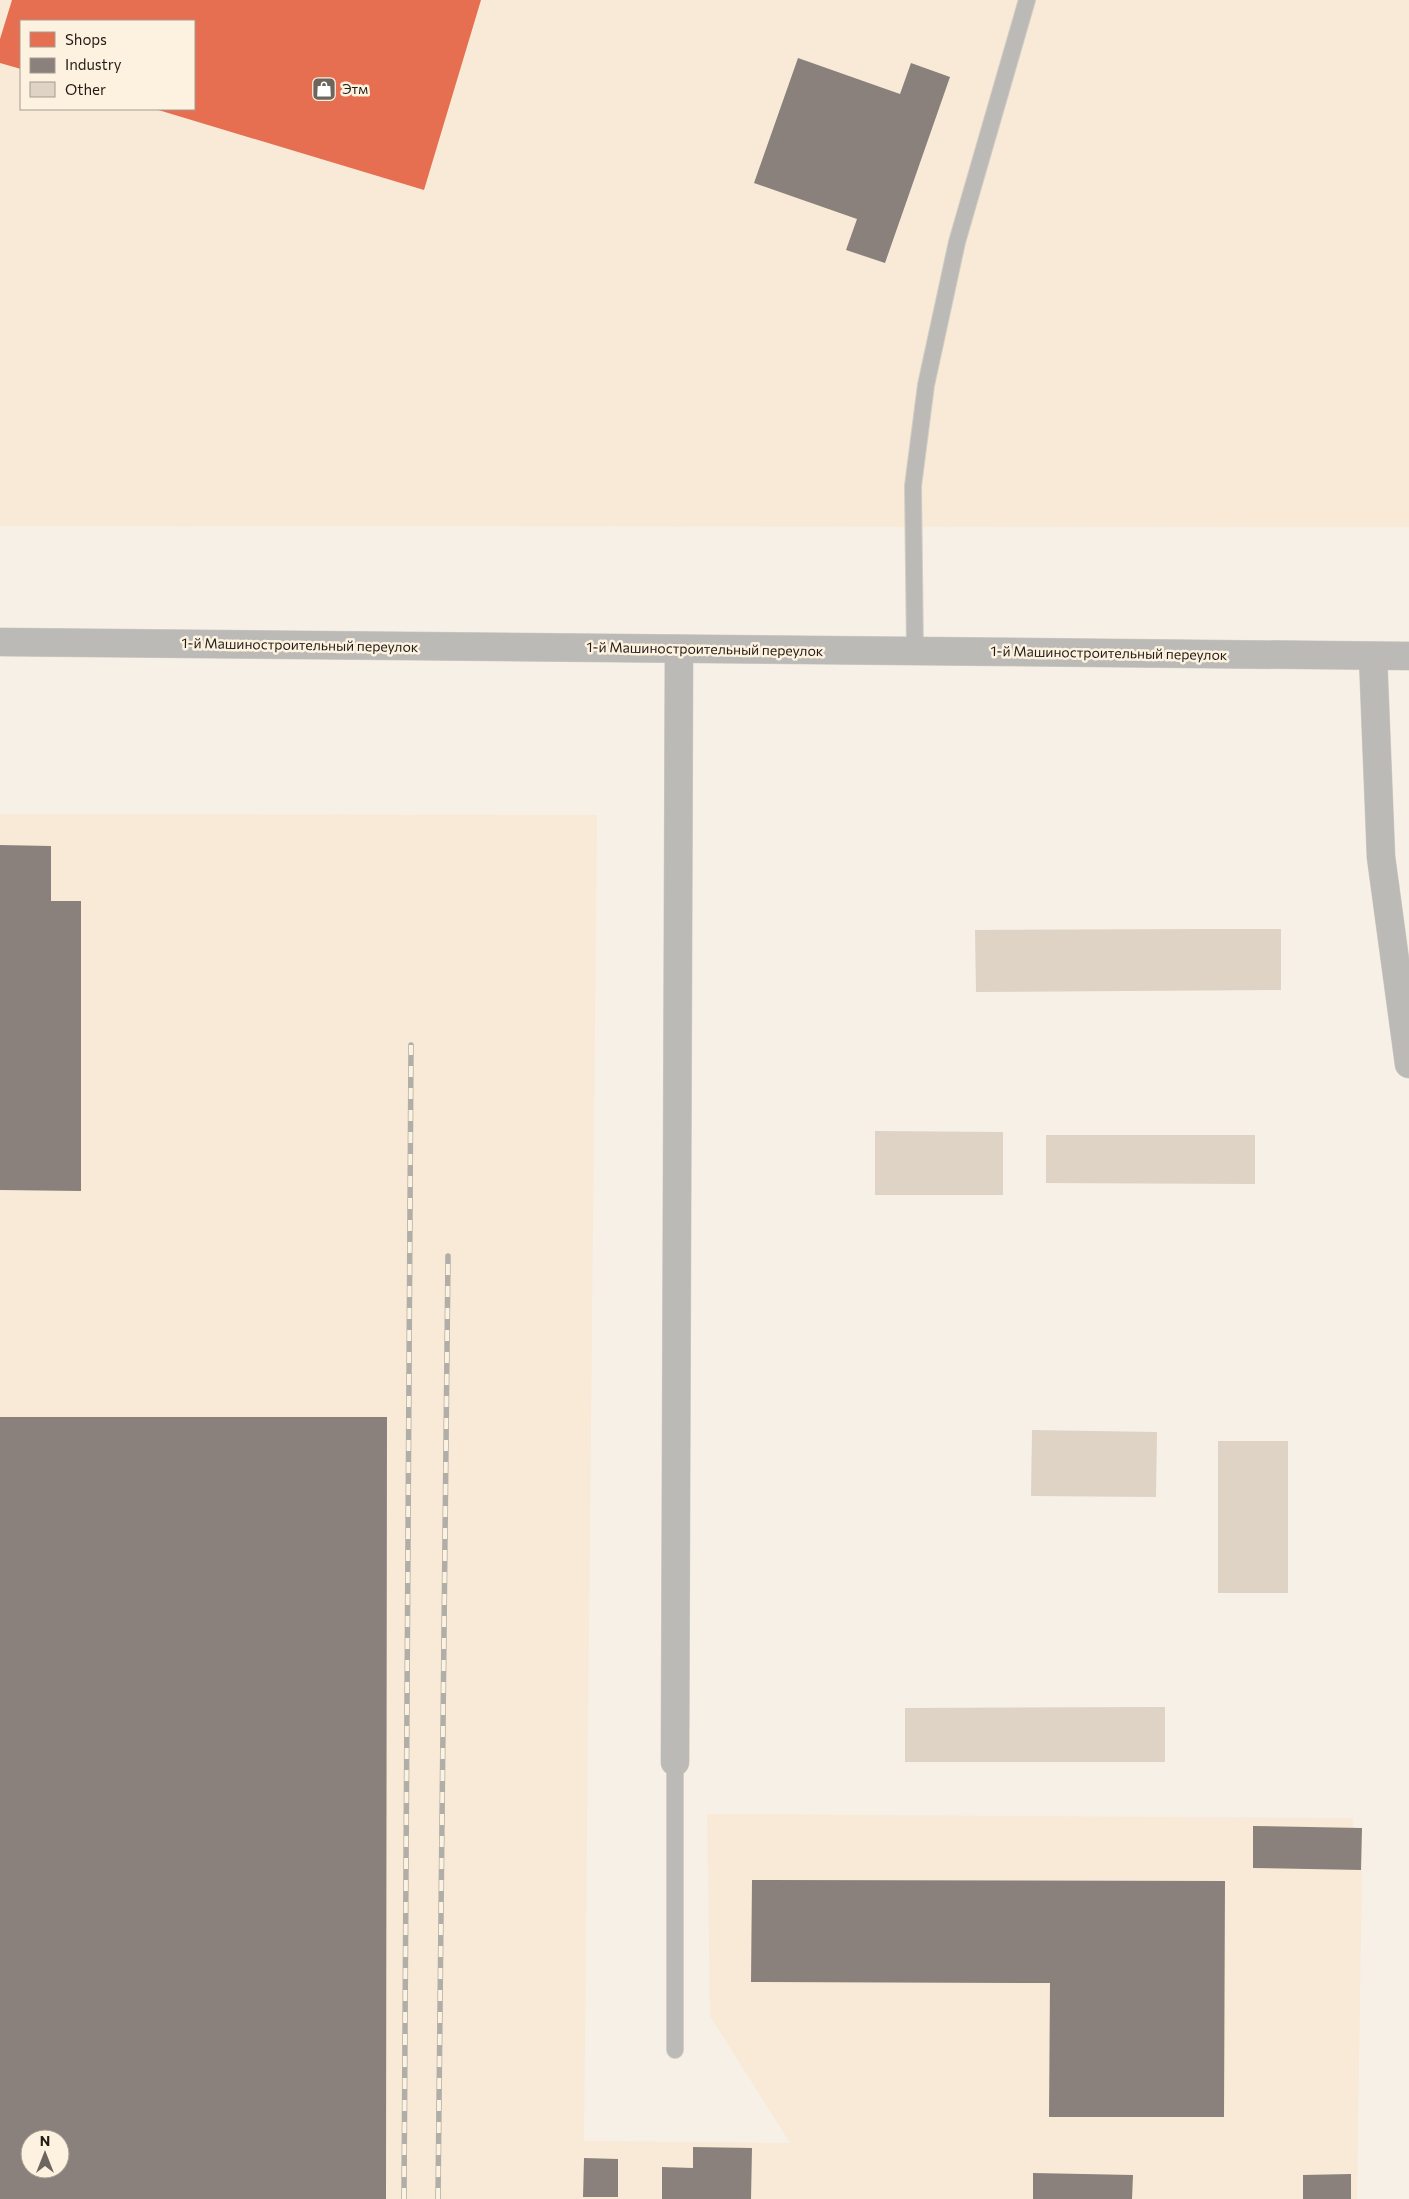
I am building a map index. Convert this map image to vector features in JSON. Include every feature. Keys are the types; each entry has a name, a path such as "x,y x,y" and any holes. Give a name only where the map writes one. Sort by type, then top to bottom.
{"street":[{"name":"1-й Машиностроительный переулок","path":"0,642 1409,656"},
{"path":"675,1762 679,649"},
{"path":"1373,656 1381,858 1409,1064"}],"lane":[{"path":"915,651 913,486 926,385 956,242 1027,0"},
{"path":"674,2050 675,1762"}],"shaded area":[{"path":"0,0 1409,0 1409,527 0,526"},
{"path":"0,814 597,815 584,2141 790,2143 710,2016 707,1814 1353,1818 1353,1860 1362,1868 1357,2199 0,2199"}],"building: Shops":[{"name":"Этм","path":"12,0 481,0 424,190 158,110 195,110 195,20 20,20 20,69 0,63 0,39"}],"building: Industry":[{"path":"798,58 900,94 911,63 950,77 885,263 846,250 857,219 754,183"},
{"path":"0,845 51,846 51,901 81,901 81,1191 0,1190"},
{"path":"0,1417 387,1417 386,2199 0,2199"},
{"path":"1253,1826 1362,1828 1361,1870 1253,1868"},
{"path":"752,1880 1225,1881 1224,2117 1049,2117 1050,1983 751,1982"},
{"path":"693,2147 752,2148 751,2199 662,2199 662,2167 693,2168"},
{"path":"584,2158 618,2159 618,2197 583,2197"},
{"path":"1033,2173 1133,2175 1132,2199 1033,2199"},
{"path":"1351,2174 1351,2199 1303,2199 1303,2175"}],"building: Other":[{"path":"1281,929 1281,990 976,992 975,930"},
{"path":"875,1131 1003,1132 1003,1195 875,1195"},
{"path":"1046,1135 1255,1135 1255,1184 1046,1183"},
{"path":"1032,1430 1157,1432 1156,1497 1031,1496"},
{"path":"1218,1441 1288,1441 1288,1593 1218,1593"},
{"path":"1165,1707 1165,1762 905,1762 905,1708"}],"railway":[{"path":"404,2199 411,1045"},
{"path":"438,2199 448,1256"}],"place":[{"name":"Этм","path":"324,89"}]}
